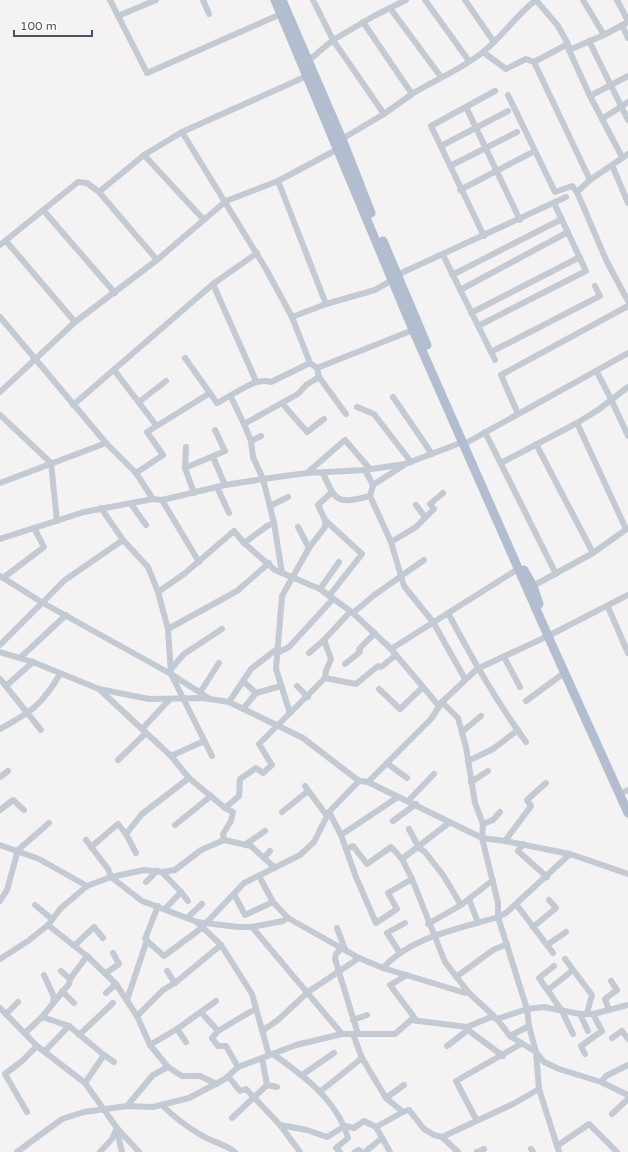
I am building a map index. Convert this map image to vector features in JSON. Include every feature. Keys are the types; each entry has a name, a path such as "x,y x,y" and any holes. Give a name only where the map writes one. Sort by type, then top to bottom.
{"main road":[{"path":"275,0 338,149 411,315 518,569 625,794 628,813"},
{"path":"282,0 342,139 395,278"},
{"path":"411,315 413,330 465,442 483,473 518,559 533,586 564,673 625,794"}],"street":[{"path":"110,0 147,73 280,14"},
{"path":"118,16 156,0"},
{"path":"203,0 209,14"},
{"path":"313,0 333,40 384,114"},
{"path":"308,61 333,40 363,22 406,0"},
{"path":"425,0 469,61"},
{"path":"465,0 494,42"},
{"path":"342,139 384,114 412,94 483,52 494,42 522,10 536,0 558,26 590,96 602,119 625,155 590,180 577,192"},
{"path":"583,0 604,35"},
{"path":"534,62 568,47 604,35 628,22 617,0"},
{"path":"390,8 441,77"},
{"path":"363,22 412,94"},
{"path":"622,25 628,38"},
{"path":"589,41 609,86 628,120"},
{"path":"483,52 506,69 526,59 534,62 590,180"},
{"path":"99,192 144,155 182,132 307,76"},
{"path":"590,96 628,76"},
{"path":"484,236 460,190 431,126 495,91"},
{"path":"508,96 556,192 572,186 577,192 608,262 628,301"},
{"path":"602,119 628,102"},
{"path":"466,107 520,220"},
{"path":"441,146 508,111"},
{"path":"182,132 226,201 292,317 310,363 317,368 319,377 346,414"},
{"path":"450,166 517,132"},
{"path":"0,392 75,322 157,260 226,201 278,180 338,149"},
{"path":"460,190 531,153"},
{"path":"144,155 204,220"},
{"path":"612,165 628,203"},
{"path":"278,180 326,304"},
{"path":"0,245 78,182 87,183 99,192 157,260"},
{"path":"292,317 326,304 375,290 395,278 566,197"},
{"path":"478,326 586,271 554,203"},
{"path":"43,210 115,293"},
{"path":"452,275 562,219"},
{"path":"460,290 568,232"},
{"path":"6,241 75,322"},
{"path":"73,405 213,284 257,254"},
{"path":"443,255 495,360"},
{"path":"471,313 580,257"},
{"path":"213,284 256,382"},
{"path":"491,352 600,296 594,286"},
{"path":"518,414 501,375 628,306"},
{"path":"0,317 106,443 136,473 153,499"},
{"path":"317,368 413,330"},
{"path":"373,485 408,463 465,442 485,432 628,353"},
{"path":"184,358 217,403 231,397 256,382 264,379 271,382 310,363"},
{"path":"114,370 156,425"},
{"path":"596,372 611,399 628,436"},
{"path":"244,424 298,394 306,385 319,377"},
{"path":"139,402 166,381"},
{"path":"501,462 576,423 598,410 628,387"},
{"path":"136,473 163,455 147,432 156,425 171,418 210,394"},
{"path":"231,397 244,424 250,441 253,457 263,479 274,523 282,573"},
{"path":"393,397 432,454"},
{"path":"282,403 307,432 324,419"},
{"path":"357,407 374,414 408,463"},
{"path":"0,415 51,462 57,521"},
{"path":"533,586 593,553 627,528 576,423"},
{"path":"185,468 225,451 215,430"},
{"path":"485,432 556,574"},
{"path":"250,441 261,436"},
{"path":"307,473 345,440 367,469 373,485 370,496 392,542 404,586 433,622 465,679"},
{"path":"0,483 51,462 106,443"},
{"path":"536,444 593,553"},
{"path":"186,447 185,468 194,493"},
{"path":"213,457 225,485"},
{"path":"0,539 100,508 131,504 153,499 162,500 225,485 263,479 307,473 367,469 408,463"},
{"path":"323,473 331,493 343,501 370,496"},
{"path":"217,487 230,513"},
{"path":"229,702 251,669 278,651 289,647 331,598 362,554 325,520 318,505 331,493"},
{"path":"392,542 416,527 424,516 434,508 430,504 443,493"},
{"path":"270,506 288,497"},
{"path":"162,500 199,562"},
{"path":"131,504 146,525"},
{"path":"416,505 424,516"},
{"path":"100,508 123,540 148,567 158,592 168,629 171,672 212,756"},
{"path":"290,713 276,669 278,661 282,596 309,548 325,526 325,520"},
{"path":"244,544 267,526 274,523"},
{"path":"298,527 309,548"},
{"path":"34,528 44,547 2,577 66,616 171,672 212,700"},
{"path":"158,592 199,562 234,531 244,544 269,563 274,570 320,589 352,612 391,649 423,687 440,704 458,718 468,761 475,803 483,824 482,838 498,903 498,917 527,1009 529,1026 536,1052 539,1089 558,1149 589,1124 617,1152"},
{"path":"0,645 65,580 123,540"},
{"path":"309,653 352,612 401,575 424,560"},
{"path":"320,589 339,562"},
{"path":"168,629 237,591 269,563"},
{"path":"391,649 518,569"},
{"path":"332,571 343,580"},
{"path":"368,782 388,764 431,719 440,704 477,669 608,607 628,595"},
{"path":"608,607 628,653"},
{"path":"448,613 477,669 526,742"},
{"path":"20,658 66,616"},
{"path":"171,672 184,654 222,629"},
{"path":"345,664 360,652 359,649 375,633"},
{"path":"225,808 239,796 240,779 256,768 262,773 272,765 259,744 325,678 331,659 324,640"},
{"path":"0,652 34,662 99,689 149,699 170,700 202,698 229,702 303,738 360,781 368,782 416,804 482,838 523,844 570,854 628,874"},
{"path":"325,678 356,684 378,666 381,667 396,655"},
{"path":"504,657 520,687"},
{"path":"6,686 34,662"},
{"path":"201,692 219,664"},
{"path":"526,701 564,673"},
{"path":"0,729 28,714 47,696 60,674"},
{"path":"0,678 41,730"},
{"path":"243,681 256,693"},
{"path":"243,709 256,693 281,686"},
{"path":"297,686 308,696"},
{"path":"379,689 400,710 423,687"},
{"path":"99,689 171,756 189,778 225,808 233,812 231,822 223,834 224,840"},
{"path":"118,760 170,700"},
{"path":"462,732 481,716"},
{"path":"468,761 493,749 518,730"},
{"path":"171,756 204,741"},
{"path":"388,764 407,778"},
{"path":"0,777 8,771"},
{"path":"471,782 488,771"},
{"path":"408,801 434,774"},
{"path":"126,834 142,814 189,778"},
{"path":"147,940 164,956 205,924 244,883 300,855 314,842 328,814 360,781"},
{"path":"505,841 531,806 527,800 546,783"},
{"path":"282,812 307,789 328,814 341,835 356,876 376,922 397,909 388,893 412,879"},
{"path":"175,825 211,796"},
{"path":"341,835 398,797"},
{"path":"0,810 13,800 24,810"},
{"path":"393,821 416,804"},
{"path":"483,824 493,820 500,812"},
{"path":"402,860 450,822"},
{"path":"0,901 7,890 18,850 49,823"},
{"path":"91,847 118,824 126,834 136,854"},
{"path":"409,828 419,848 426,852 439,869 461,905"},
{"path":"246,844 265,831"},
{"path":"86,840 108,869 111,877 142,901 205,924 252,927 283,922 288,918"},
{"path":"0,959 21,946 48,925 71,899 87,886 111,877 144,870 175,870 201,850 224,840 251,846 275,868"},
{"path":"523,844 518,851 547,877"},
{"path":"0,845 18,850 62,870 87,886"},
{"path":"346,849 353,846 368,864 391,847 402,860 412,879 428,924 444,962 469,993 498,1018 510,1036 536,1052 544,1062 551,1066 601,1082 628,1095"},
{"path":"264,858 270,851"},
{"path":"383,968 392,958 434,936 498,917 516,904 547,877 570,854"},
{"path":"146,882 159,871"},
{"path":"159,871 181,892 188,901"},
{"path":"259,876 273,902 288,918 359,958 383,968 469,993"},
{"path":"428,924 461,905 493,880"},
{"path":"165,909 181,892"},
{"path":"234,894 245,915 273,902"},
{"path":"469,899 478,923"},
{"path":"533,927 556,908 549,900"},
{"path":"187,918 202,904"},
{"path":"516,904 553,953"},
{"path":"35,905 52,919"},
{"path":"127,1000 147,940 145,939 158,906"},
{"path":"205,924 221,945 252,994 255,1009 271,1054 302,1075 321,1091 345,1126 348,1138 336,1148 340,1152"},
{"path":"400,953 387,933 405,924"},
{"path":"48,925 87,956 116,984 137,1016 150,1045 168,1067 182,1076 200,1076 217,1084"},
{"path":"74,946 94,927 103,938"},
{"path":"252,927 342,1034"},
{"path":"337,928 344,949"},
{"path":"547,945 566,932"},
{"path":"456,977 493,950 507,944"},
{"path":"137,1016 163,990 175,983 221,945"},
{"path":"344,949 336,954 335,959 353,1020 362,1058 386,1098 403,1112"},
{"path":"106,973 119,964 114,954"},
{"path":"25,1033 42,1017 69,984 70,979 87,956"},
{"path":"262,1031 278,1020 308,992 338,970 359,958"},
{"path":"565,959 592,995 583,1013 588,1030"},
{"path":"554,966 539,978 562,1011 573,1034"},
{"path":"548,990 573,970"},
{"path":"61,971 70,979"},
{"path":"167,971 175,983"},
{"path":"44,975 54,997 53,1002"},
{"path":"407,975 390,985 416,1021"},
{"path":"609,1010 605,999 617,990 610,981"},
{"path":"106,993 116,984"},
{"path":"62,991 74,1004"},
{"path":"150,1045 177,1029 216,1001"},
{"path":"6,1014 18,1002"},
{"path":"79,1034 113,1003"},
{"path":"447,1046 468,1028 491,1017 498,1018 527,1009 544,1007 562,1011 593,1014 628,1005"},
{"path":"0,1008 37,1046 85,1083 105,1110 117,1130 139,1152"},
{"path":"238,1067 226,1046 218,1046 212,1038 218,1031 255,1009"},
{"path":"201,1012 218,1031"},
{"path":"585,1054 581,1046 602,1031 593,1014"},
{"path":"353,1020 366,1015"},
{"path":"42,1017 69,1026 104,1056 114,1062"},
{"path":"17,1152 62,1119 84,1112 127,1106 162,1105 188,1098 217,1084 238,1067 296,1045 342,1034 395,1034 411,1020 468,1028 502,1056"},
{"path":"45,1051 69,1026"},
{"path":"510,1036 529,1026"},
{"path":"177,1029 186,1042"},
{"path":"612,1038 622,1031 628,1039"},
{"path":"476,1119 456,1081 521,1044"},
{"path":"27,1112 5,1074 22,1061 37,1046"},
{"path":"302,1075 334,1053"},
{"path":"85,1083 104,1056"},
{"path":"262,1058 268,1085"},
{"path":"321,1091 362,1058"},
{"path":"601,1082 606,1076 628,1065"},
{"path":"127,1106 153,1075 168,1067"},
{"path":"228,1076 240,1091 246,1089 254,1097 280,1125 300,1152"},
{"path":"386,1098 404,1084"},
{"path":"268,1085 277,1087"},
{"path":"232,1118 268,1085"},
{"path":"442,1137 476,1119 513,1104 539,1089"},
{"path":"612,1114 628,1099"},
{"path":"162,1105 202,1136 229,1147 234,1152"},
{"path":"376,1127 409,1110 424,1129 434,1135 442,1137 458,1152"},
{"path":"280,1125 307,1130 327,1137 345,1126 354,1128 364,1121 376,1127 390,1152"},
{"path":"100,1152 117,1130"},
{"path":"117,1130 122,1152"},
{"path":"365,1152 382,1138"},
{"path":"477,1152 484,1149"},
{"path":"355,1152 359,1150 361,1152"}]}
